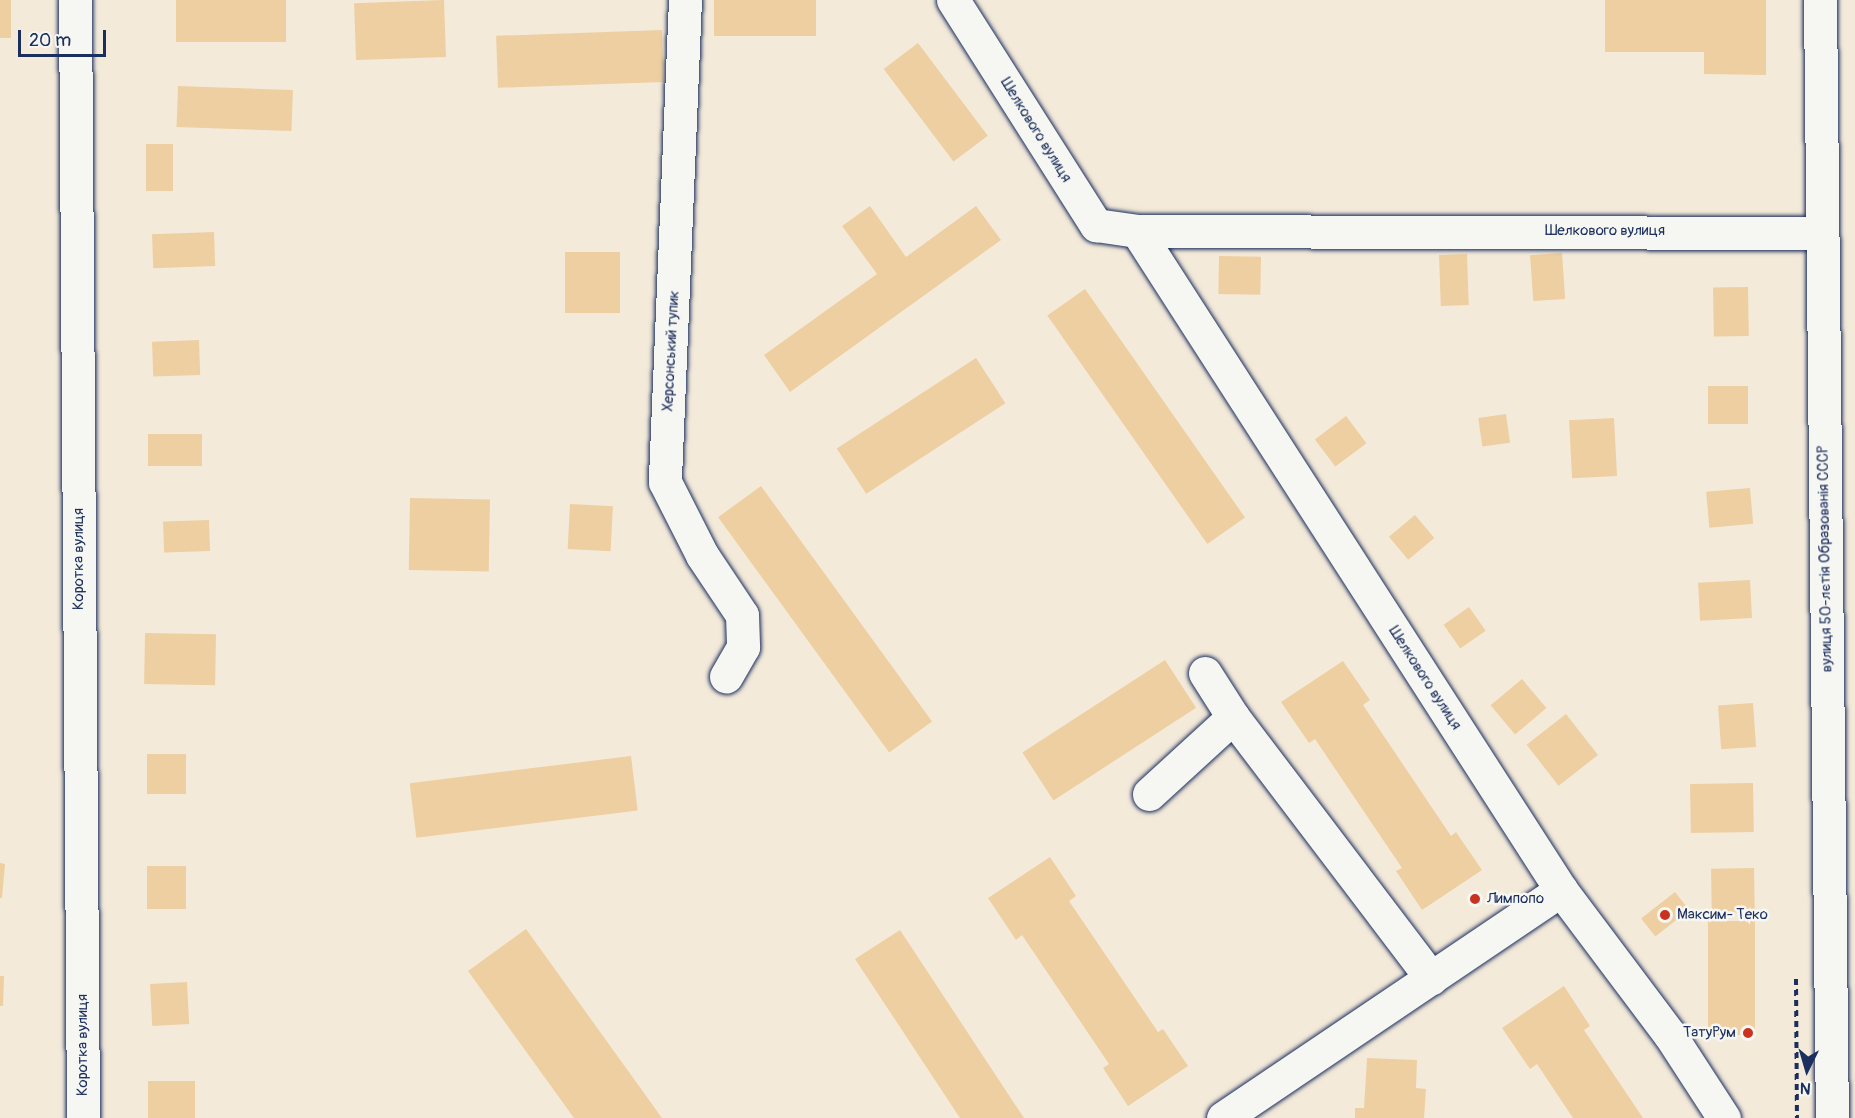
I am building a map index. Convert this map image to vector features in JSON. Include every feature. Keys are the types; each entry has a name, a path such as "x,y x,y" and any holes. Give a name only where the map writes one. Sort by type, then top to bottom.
{"street":[{"name":"Коротка вулиця","path":"75,0 83,1118"},
{"name":"Херсонський тупик","path":"685,0 665,482 702,555 742,615 743,646 726,677"},
{"name":"Шелкового вулиця","path":"953,0 1096,225 1137,231 1821,233"},
{"name":"вулиця 50-лєтія Образованія СССР","path":"1820,0 1832,1118"},
{"name":"Шелкового вулиця","path":"1137,231 1561,890 1670,1035 1724,1118"},
{"path":"1205,673 1233,717 1431,978"},
{"path":"1149,794 1233,717"},
{"path":"1223,1118 1561,890"}],"building":[{"path":"0,0 11,0 11,38 0,38"},
{"path":"176,0 286,0 286,42 176,42"},
{"path":"444,0 446,57 356,60 354,3"},
{"path":"714,0 816,0 816,36 714,36"},
{"path":"1605,0 1766,0 1766,75 1704,74 1704,52 1605,52"},
{"path":"662,30 664,82 498,88 496,36"},
{"path":"918,43 988,136 953,162 884,69"},
{"path":"178,86 293,90 291,131 177,127"},
{"path":"146,144 173,144 173,191 146,191"},
{"path":"870,206 906,257 976,206 1001,240 790,392 764,355 877,274 842,226"},
{"path":"214,232 215,266 153,268 152,234"},
{"path":"565,252 620,252 620,313 565,313"},
{"path":"1562,253 1565,299 1533,301 1530,255"},
{"path":"1467,254 1469,305 1441,306 1439,255"},
{"path":"1219,256 1261,257 1260,295 1218,294"},
{"path":"1748,287 1749,336 1714,337 1713,288"},
{"path":"1085,289 1245,518 1207,544 1047,315"},
{"path":"199,340 200,375 153,377 152,342"},
{"path":"976,358 1005,403 866,494 837,448"},
{"path":"1708,386 1748,386 1748,424 1708,424"},
{"path":"1506,414 1510,443 1482,447 1478,418"},
{"path":"1346,416 1366,443 1335,467 1315,439"},
{"path":"1614,418 1617,476 1572,478 1569,420"},
{"path":"148,434 202,434 202,466 148,466"},
{"path":"761,486 932,721 889,753 718,517"},
{"path":"1750,488 1753,524 1709,528 1706,492"},
{"path":"410,498 490,499 489,571 409,570"},
{"path":"570,504 613,506 611,551 568,549"},
{"path":"1415,515 1434,538 1408,560 1389,537"},
{"path":"209,520 210,551 164,553 163,522"},
{"path":"1750,580 1752,618 1700,621 1698,583"},
{"path":"1469,607 1486,631 1460,649 1444,625"},
{"path":"145,633 216,634 215,685 144,684"},
{"path":"1165,660 1196,708 1053,800 1022,753"},
{"path":"1343,661 1370,700 1363,705 1451,836 1456,832 1482,870 1422,910 1396,871 1402,868 1315,739 1309,743 1281,702"},
{"path":"1522,679 1546,708 1515,734 1491,705"},
{"path":"1753,703 1756,747 1721,749 1718,705"},
{"path":"1566,714 1598,755 1559,786 1527,745"},
{"path":"147,754 186,754 186,794 147,794"},
{"path":"631,756 638,811 416,838 410,783"},
{"path":"1753,783 1754,832 1691,833 1690,784"},
{"path":"1050,857 1076,896 1069,901 1158,1032 1163,1029 1188,1066 1128,1106 1103,1068 1109,1064 1022,935 1016,940 988,898"},
{"path":"0,863 5,864 2,898 0,898"},
{"path":"147,866 186,866 186,909 147,909"},
{"path":"1754,868 1755,912 1712,913 1711,869"},
{"name":"Максим- Теко","path":"1675,892 1689,910 1655,937 1641,918"},
{"path":"1708,921 1755,921 1755,1035 1708,1035"},
{"path":"526,929 662,1118 574,1118 468,971"},
{"path":"900,930 1024,1118 960,1118 855,959"},
{"path":"0,976 4,976 3,1006 0,1006"},
{"path":"187,982 189,1024 152,1026 150,984"},
{"path":"1564,986 1590,1026 1584,1030 1643,1118 1573,1118 1537,1064 1530,1069 1502,1028"},
{"path":"1367,1058 1417,1060 1416,1088 1426,1089 1424,1118 1355,1118 1355,1108 1364,1108"},
{"path":"148,1081 195,1081 195,1118 148,1118"}],"place":[{"name":"Лимпопо","path":"1475,899"},
{"name":"Максим- Теко","path":"1665,915"},
{"name":"ТатуРум","path":"1748,1033"}]}
